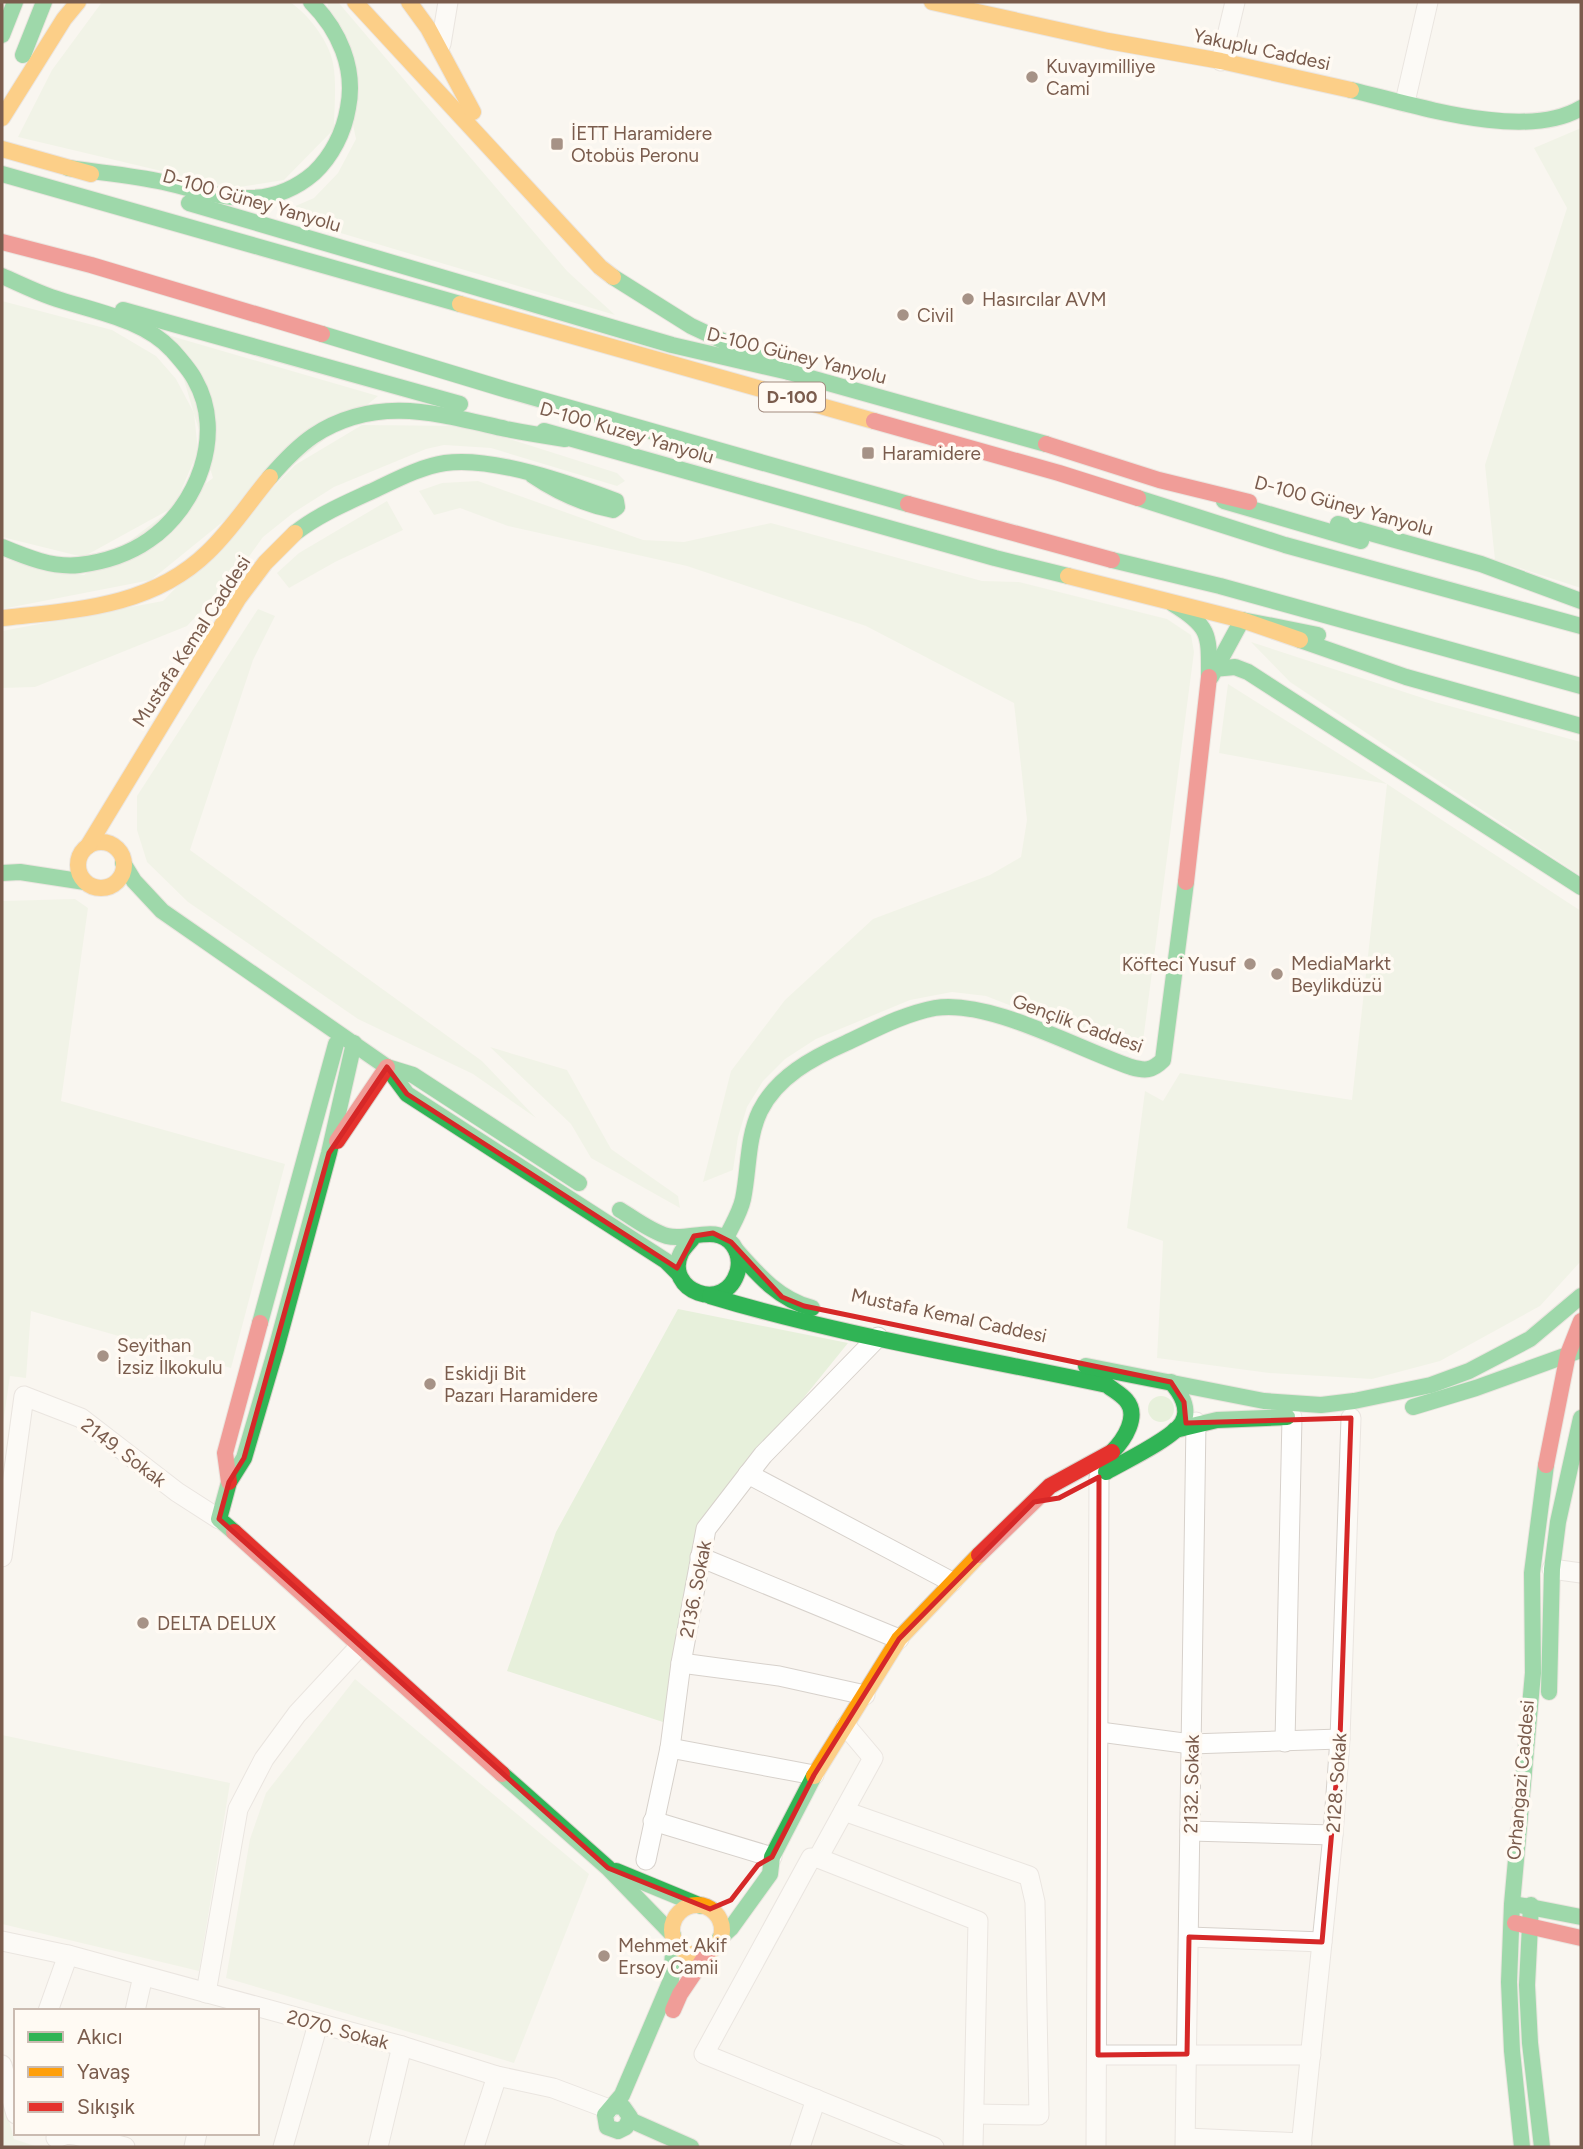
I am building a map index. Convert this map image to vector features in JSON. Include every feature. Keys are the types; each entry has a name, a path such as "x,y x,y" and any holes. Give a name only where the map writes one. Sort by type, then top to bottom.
{"main road":[{"path":"2,35 15,2"},
{"path":"2,110 44,2"},
{"path":"2,118 64,19 78,2"},
{"path":"68,168 144,178 223,197 261,200 285,194 308,180 330,156 339,139 347,116 350,93 345,56 338,38 332,26 311,2"},
{"path":"355,2 600,267 641,298 748,355 789,372"},
{"path":"409,2 428,28 488,137 537,200"},
{"name":"Yakuplu Caddesi","path":"932,2 1108,41 1221,61 1494,121 1544,120 1571,114 1581,108"},
{"path":"1015,20 1020,2"},
{"name":"D-100 Güney Yanyolu","path":"2,149 672,345 789,372 1061,448 1159,480 1378,534 1480,564 1581,601"},
{"name":"D-100","path":"2,174 1059,473 1285,545 1581,626"},
{"path":"2,242 104,269 805,477 1069,549 1220,586 1581,686"},
{"path":"2,276 51,297 109,314 138,326 163,343 185,365 196,383 203,401 207,431 205,460 191,496 175,519 159,534 138,547 101,561 81,565 44,562 2,547"},
{"name":"D-100 Kuzey Yanyolu","path":"2,276 433,396 565,439 995,558 1242,620"},
{"path":"2,618 112,604 142,594 179,576 214,546 283,460 338,422 380,411 429,410 510,430 565,439"},
{"name":"Mustafa Kemal Caddesi","path":"85,848 129,782 164,719 249,584 281,544 329,511 410,474 447,463 487,463 532,475"},
{"path":"1159,480 1445,566 1581,612"},
{"path":"1157,597 1182,608 1196,618 1203,628 1209,642 1211,675"},
{"path":"1211,675 1236,636 1242,620"},
{"path":"1242,620 1375,649"},
{"path":"1242,620 1406,677 1581,726"},
{"path":"1211,675 1235,667 1248,672 1581,887"},
{"name":"Gençlik Caddesi","path":"726,1238 743,1200 753,1134 766,1101 800,1066 871,1031 933,1009 971,1008 999,1016 1107,1059 1149,1070 1157,1067 1163,1060 1211,675"},
{"name":"Mustafa Kemal Caddesi","path":"129,782 120,831 122,859 134,881 162,911 387,1067 407,1094 666,1261 678,1273"},
{"path":"2,873 20,872 85,882 103,888 110,887 121,877 122,859 117,849 103,842 20,872"},
{"path":"85,848 79,857 78,871 85,882"},
{"name":"Mustafa Kemal Caddesi","path":"103,888 162,911"},
{"path":"229,1482 225,1453 340,1033"},
{"path":"354,1043 329,1153 244,1458 229,1482 219,1519 608,1868 686,1952 694,1954 709,1951"},
{"path":"329,1153 387,1067"},
{"name":"Mustafa Kemal Caddesi","path":"387,1067 413,1074 598,1196 663,1235 679,1238 694,1236"},
{"path":"713,1233 726,1238 737,1251 739,1272 735,1281 720,1294 710,1296 688,1289 678,1273 682,1252 694,1236 713,1233"},
{"name":"Mustafa Kemal Caddesi","path":"737,1251 765,1283 782,1297 804,1306 1107,1385 1126,1400 1131,1415"},
{"name":"Mustafa Kemal Caddesi","path":"710,1296 743,1306 873,1324"},
{"name":"Mustafa Kemal Caddesi","path":"951,1337 1264,1401 1321,1405 1392,1395 1456,1376 1530,1339 1581,1296"},
{"path":"1522,2147 1508,1982 1512,1904 1533,1673 1532,1581 1536,1531 1581,1321"},
{"path":"1393,1411 1450,1398 1520,1370 1575,1352"},
{"path":"615,2122 680,1994 709,1951 731,1928 770,1874 772,1857 814,1775 899,1639 952,1582 1051,1486 1111,1452 1122,1442 1140,1390 1153,1382 1166,1381 1176,1387 1184,1402 1184,1420 1175,1430"},
{"path":"1131,1415 1134,1427 1142,1436 1157,1441"},
{"path":"1034,1502 1059,1498 1099,1477 1175,1430 1196,1422 1237,1418 1358,1417"},
{"name":"Orhangazi Caddesi","path":"1547,1711 1552,1569 1558,1522 1581,1418"},
{"path":"615,2122 622,2095 671,1980 672,1924 687,1907 706,1908 730,1901 758,1865 772,1857"},
{"path":"608,1868 706,1908 720,1922 720,1938"},
{"path":"1512,1904 1531,1899 1581,1917"},
{"path":"1531,1899 1527,1985 1542,2147"},
{"path":"1511,1922 1581,1938"},
{"path":"615,2122 657,2147"},
{"path":"615,2122 691,2147"}],"street":[{"path":"441,52 448,2"},
{"path":"1221,61 1235,2"},
{"path":"1405,102 1429,2"},
{"name":"2136. Sokak","path":"646,1860 670,1748 681,1663 706,1529 763,1455 873,1324"},
{"name":"2149. Sokak","path":"2,1557 24,1396 81,1418 177,1492 219,1519"},
{"name":"2128. Sokak","path":"1301,2145 1333,1835 1358,1417"},
{"path":"1285,1742 1292,1418"},
{"name":"2132. Sokak","path":"1185,2143 1196,1422"},
{"path":"748,1474 952,1582"},
{"path":"1096,2147 1100,1732 1099,1477"},
{"path":"700,1558 899,1639"},
{"path":"1552,1569 1581,1573"},
{"path":"206,1993 238,1810 264,1759 297,1714 359,1647"},
{"path":"681,1663 779,1676 865,1695"},
{"path":"818,1858 873,1758 846,1726"},
{"path":"1100,1732 1191,1744 1340,1739"},
{"path":"670,1748 814,1775"},
{"path":"844,1811 1029,1876 1035,1902 1039,2115 974,2113"},
{"path":"653,1821 772,1857"},
{"path":"1190,1831 1333,1835"},
{"path":"934,2147 704,2054 811,1858 818,1858 978,1921 973,2147"},
{"path":"1189,1937 1322,1942"},
{"name":"2070. Sokak","path":"2,1941 68,1955 206,1993 229,2005 248,2009"},
{"path":"49,2009 68,1955"},
{"path":"136,2009 144,1976"},
{"name":"2070. Sokak","path":"259,2011 318,2024 402,2046 504,2078 553,2088 615,2122"},
{"path":"283,2147 318,2024"},
{"path":"378,2147 402,2046"},
{"path":"1098,2055 1311,2055"},
{"path":"2,2065 12,2088"},
{"path":"474,2147 504,2078"},
{"path":"800,2147 816,2099"},
{"path":"79,2135 104,2137 125,2147"},
{"path":"1185,2143 1301,2145"}],"highlighted area":[{"path":"387,1067 407,1094 677,1268 694,1236 713,1233 731,1242 782,1297 804,1306 1171,1382 1184,1402 1186,1423 1351,1418 1340,1739 1322,1942 1189,1937 1187,2054 1098,2055 1099,1477 1059,1498 1034,1502 899,1639 814,1775 772,1857 758,1865 731,1900 710,1909 608,1868 219,1519 229,1482 244,1458 329,1153"}],"green space":[{"path":"102,2 290,2 304,13 317,29 331,55 335,79 334,129 284,180 233,188 18,137 52,70"},
{"path":"327,2 338,2 567,271 615,315 277,214 314,198 338,173 356,139"},
{"path":"1581,128 1581,588 1495,560 1485,465 1567,208 1534,148"},
{"path":"2,301 112,330 156,356 176,379 194,413 198,451 174,507 83,557 2,537"},
{"path":"171,336 378,396 151,580 2,609 2,559 84,575 213,478"},
{"path":"362,425 468,426 617,473 625,481 617,486 491,448 444,445 426,449 334,487 293,513 263,537 235,576 187,626 35,687 2,688 2,631 163,601 295,465"},
{"path":"478,481 643,540 684,542 771,523 982,581 1019,582 1167,619 1191,635 1194,652 1143,1041 1139,1052 1128,1051 986,996 952,992 910,1000 816,1039 785,1059 763,1081 747,1107 738,1137 733,1170 703,1182 731,1071 785,1000 873,919 990,875 1021,857 1027,820 1014,703 866,626 687,566 508,526 460,508 434,515 419,491 442,483"},
{"path":"387,501 403,530 335,562 289,588 277,573 299,553"},
{"path":"258,609 275,616 253,660 190,850 482,1061 536,1118 473,1074 358,1019 188,902 147,862 137,830 137,796"},
{"path":"1251,642 1435,702 1581,742 1581,876 1290,682"},
{"path":"1228,684 1387,784 1219,753"},
{"path":"1387,784 1581,911 1581,1261 1540,1306 1440,1361 1372,1379 1269,1373 1157,1358 1163,1241 1127,1228 1145,1091 1163,1101 1180,1073 1352,1100"},
{"path":"75,899 88,908 61,1101 285,1164 231,1368 31,1311 26,1378 10,1376 2,1431 2,901"},
{"path":"490,1047 567,1070 611,1149 678,1196 680,1208 591,1158 571,1124"},
{"path":"678,1309 848,1343 699,1527 666,1723 507,1671 556,1532"},
{"path":"1161,1396 1170,1400 1174,1409 1170,1418 1161,1422 1152,1418 1148,1409 1152,1400"},
{"path":"355,1679 589,1874 514,2063 226,1978 250,1839 266,1793"},
{"path":"2,1735 230,1783 199,1971 2,1924"},
{"path":"2,2095 14,2139 38,2147 2,2147"}],"traffic: fast":[{"path":"2,35 15,2"},
{"path":"23,55 44,2"},
{"path":"68,168 147,179 239,198 277,194 295,186 314,173 332,151 344,126 350,93 350,78 343,50 330,25 311,2"},
{"path":"1351,90 1436,111 1499,121 1557,118 1581,108"},
{"path":"2,174 460,304"},
{"path":"189,203 672,345 789,372 1046,444"},
{"path":"2,276 51,297 131,323 160,339 193,376 204,401 208,423 207,446 193,489 166,526 141,545 107,559 69,565 40,561 2,547"},
{"path":"613,277 691,326 789,372"},
{"path":"123,310 460,404"},
{"path":"322,334 507,390 908,504"},
{"path":"270,477 290,455 313,436 337,423 385,411 432,414 565,439"},
{"path":"544,431 995,558 1068,576"},
{"path":"295,533 331,510 397,479 445,463 486,464 532,473 616,501 617,507 613,510 581,501 532,475"},
{"path":"1138,498 1285,545 1581,626"},
{"path":"1224,501 1361,541"},
{"path":"1338,524 1481,564 1581,601"},
{"path":"1112,560 1220,586 1581,686"},
{"path":"1173,604 1195,619 1205,633 1209,651 1209,677"},
{"path":"1211,677 1242,620"},
{"path":"1242,620 1318,635"},
{"path":"1300,640 1406,677 1581,726"},
{"path":"1213,669 1235,667 1248,672 1581,887"},
{"path":"123,863 134,881 162,911 387,1067 407,1094 666,1261 678,1273"},
{"path":"2,873 20,872 85,882"},
{"path":"726,1238 742,1204 753,1132 767,1099 786,1078 808,1062 900,1018 935,1008 957,1007 981,1011 1033,1027 1131,1067 1148,1069 1159,1064 1163,1060 1186,882"},
{"path":"234,1532 219,1519 229,1482 244,1458 276,1349 329,1153 354,1043"},
{"path":"260,1323 336,1044"},
{"path":"387,1067 413,1075 579,1183"},
{"path":"620,1210 667,1236 710,1234 726,1239 736,1251 739,1267 731,1284 722,1292 710,1295 698,1293 688,1287 681,1278 678,1266 681,1253 694,1236"},
{"path":"737,1251 780,1293 812,1308"},
{"path":"710,1296 857,1334 1107,1385 1126,1400 1131,1413 1129,1428 1112,1452"},
{"path":"1086,1366 1264,1401 1321,1405 1354,1401 1431,1385 1469,1371 1530,1339 1581,1296"},
{"path":"1413,1407 1476,1388 1581,1350"},
{"path":"1106,1472 1158,1443 1182,1423 1185,1407 1171,1382"},
{"path":"1175,1430 1217,1420 1287,1417"},
{"path":"1549,1692 1552,1569 1558,1522 1581,1418"},
{"path":"1522,2147 1512,2051 1509,1982 1512,1904 1533,1673 1532,1573 1546,1465"},
{"path":"502,1774 608,1868 673,1935"},
{"path":"720,1938 731,1928 770,1874 772,1857 814,1776"},
{"path":"616,1871 701,1906"},
{"path":"1514,1904 1581,1917"},
{"path":"1531,1905 1527,1985 1530,2043 1542,2147"},
{"path":"615,2106 623,2107 630,2117 626,2127 618,2131 607,2127 605,2115 622,2095 671,1980 674,1940"},
{"path":"630,2120 691,2147"}],"traffic: slow":[{"path":"2,118 64,19 78,2"},
{"path":"355,2 600,267 613,277"},
{"path":"409,2 428,28 473,112"},
{"path":"932,2 1351,90"},
{"path":"2,149 91,174"},
{"path":"460,304 874,421"},
{"path":"2,618 112,603 163,584 208,552 270,477"},
{"path":"88,846 238,599 265,563 295,533"},
{"path":"1068,576 1242,620 1300,640"},
{"path":"101,842 117,849 124,865 117,881 101,888 85,881 78,865 85,849 101,842"},
{"path":"814,1776 899,1639 979,1555"},
{"path":"697,1905 714,1913 722,1930 714,1947 697,1955 680,1947 672,1930 680,1913 697,1905"}],"traffic: jam":[{"path":"2,242 91,265 322,334"},
{"path":"874,421 1138,498"},
{"path":"1046,444 1159,480 1249,502"},
{"path":"908,504 1112,560"},
{"path":"1186,882 1209,677"},
{"path":"337,1141 387,1067"},
{"path":"1546,1465 1568,1354 1581,1321"},
{"path":"229,1482 225,1453 260,1323"},
{"path":"979,1555 1050,1486 1112,1452"},
{"path":"234,1532 502,1774"},
{"path":"1515,1923 1581,1938"},
{"path":"673,2010 680,1994 709,1951"}],"place":[{"name":"Kuvayımilliye Cami","path":"1032,77"},
{"name":"İETT Haramidere Otobüs Peronu","path":"557,144"},
{"name":"Hasırcılar AVM","path":"968,299"},
{"name":"Civil","path":"903,315"},
{"name":"Haramidere","path":"868,453"},
{"name":"Köfteci Yusuf","path":"1250,964"},
{"name":"MediaMarkt Beylikdüzü","path":"1277,974"},
{"name":"Seyithan İzsiz İlkokulu","path":"103,1356"},
{"name":"Eskidji Bit Pazarı Haramidere","path":"430,1384"},
{"name":"DELTA DELUX","path":"143,1623"},
{"name":"Mehmet Akif Ersoy Camii","path":"604,1956"}]}
